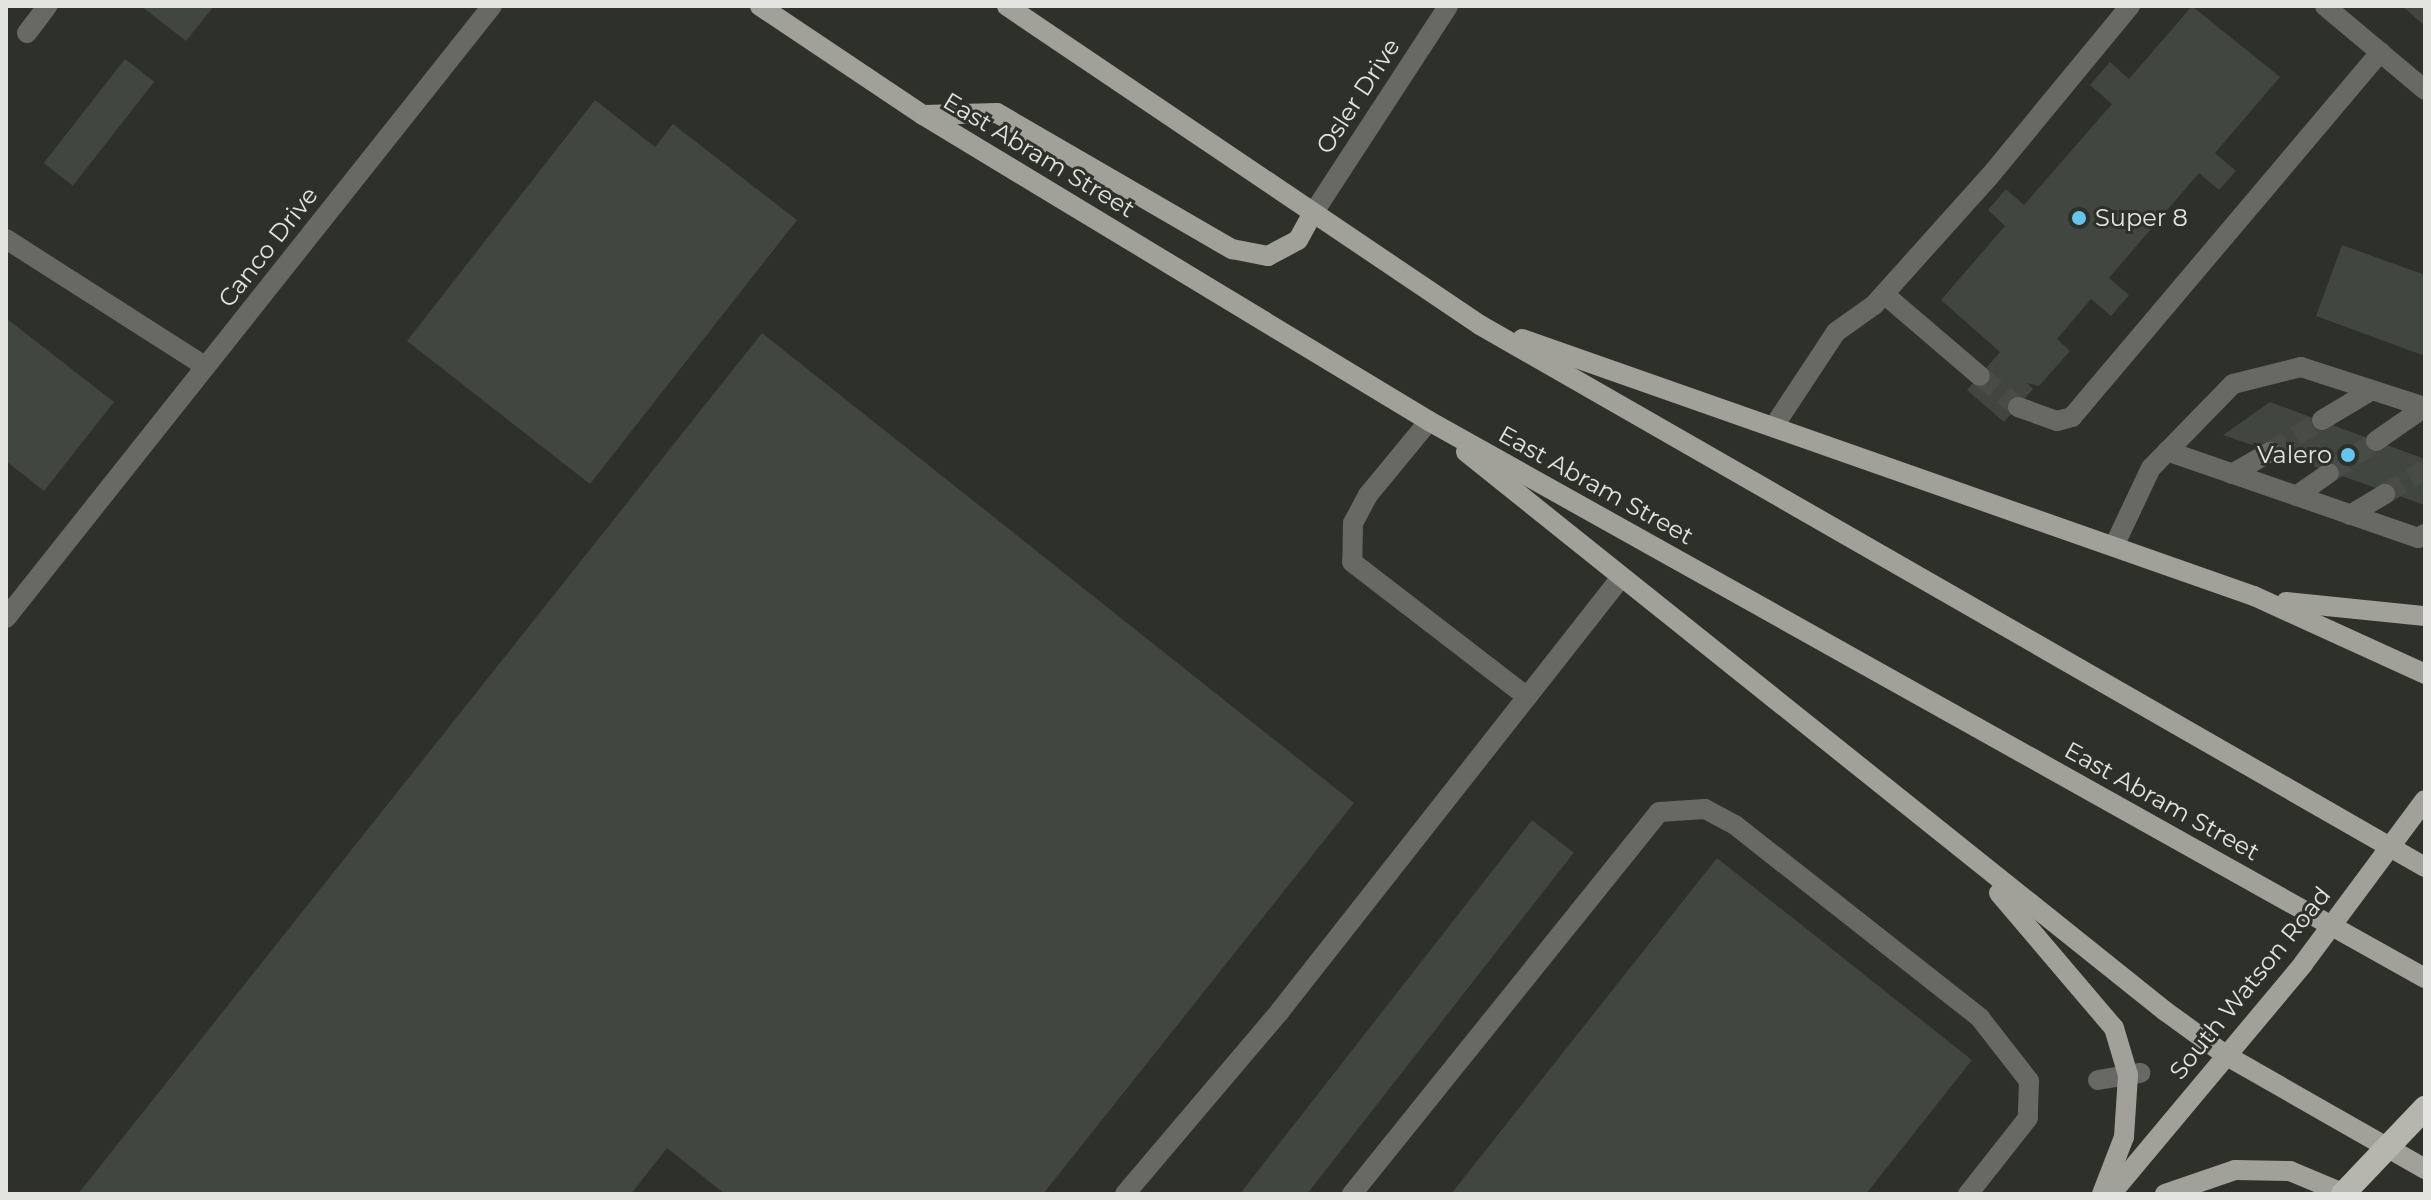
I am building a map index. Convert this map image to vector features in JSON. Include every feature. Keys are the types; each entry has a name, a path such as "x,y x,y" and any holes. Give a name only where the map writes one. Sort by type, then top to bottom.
{"highway":[{"path":"2344,1194 2425,1108"}],"main road":[{"name":"East Abram Street","path":"760,6 923,115 1429,421 2425,978"},
{"path":"1007,6 1312,215 1480,325 2425,867"},
{"path":"923,115 997,113 1232,249 1268,256 1298,240 1312,215"},
{"path":"1480,325 1776,423 2115,544 2254,596 2425,674"},
{"path":"1429,421 1619,580 2227,1056 2425,1169"},
{"path":"2254,596 2342,613 2425,616"},
{"name":"South Watson Road","path":"2111,1194 2303,964 2425,800"},
{"path":"1953,843 2114,1028 2134,1074 2124,1137 2102,1194"},
{"path":"2165,1194 2235,1170 2262,1170 2290,1171 2344,1194"}],"street":[{"path":"27,33 47,6"},
{"name":"Canco Drive","path":"6,618 492,6"},
{"name":"Osler Drive","path":"1312,215 1448,6"},
{"path":"1776,423 1836,332 1884,294 2130,6"},
{"path":"2325,6 2425,90"},
{"path":"2018,407 2057,421 2072,417 2380,52"},
{"path":"6,239 206,367"},
{"path":"1884,294 1980,376"},
{"path":"2115,544 2151,468 2233,384 2301,367 2425,407 2376,441"},
{"path":"2322,420 2372,390"},
{"path":"1429,421 1368,495 1353,523 1352,562 1527,697"},
{"path":"2167,451 2350,515 2425,534"},
{"path":"2232,474 2270,452"},
{"path":"2296,496 2329,473"},
{"path":"2350,515 2385,494"},
{"path":"1125,1194 1619,580"},
{"path":"1352,1194 1659,812 1705,809 1735,825 1980,1018 2029,1081 2028,1118 1968,1194"},
{"path":"2098,1080 2134,1074"}],"building":[{"path":"141,6 214,6 186,41"},
{"name":"Super 8","path":"2192,6 2280,77 2215,153 2236,171 2219,190 2199,173 2109,278 2129,295 2111,316 2091,299 2057,339 2070,351 2039,386 2027,383 2033,389 2004,422 1967,390 2000,352 1941,300 2005,226 1988,210 2006,189 2024,205 2112,104 2090,85 2110,62 2129,79"},
{"path":"2402,6 2425,6 2425,26"},
{"path":"125,59 154,82 73,186 44,163"},
{"path":"595,100 655,147 673,124 797,220 590,484 407,341"},
{"path":"2342,245 2425,275 2425,356 2316,316"},
{"path":"6,318 114,402 44,491 6,461"},
{"path":"762,333 1354,803 1043,1194 725,1194 667,1148 631,1194 78,1194"},
{"name":"Valero","path":"2270,402 2425,459 2425,505 2223,435"},
{"path":"1532,820 1574,853 1307,1194 1240,1194"},
{"path":"1717,858 1972,1060 1866,1194 1451,1194"}],"tunnel":[{"path":"1980,376 2018,407"},
{"path":"2270,452 2322,420"},
{"path":"2329,473 2376,441"},
{"path":"2385,494 2425,469"}],"place":[{"name":"Super 8","path":"2079,218"},
{"name":"Valero","path":"2348,455"}]}
